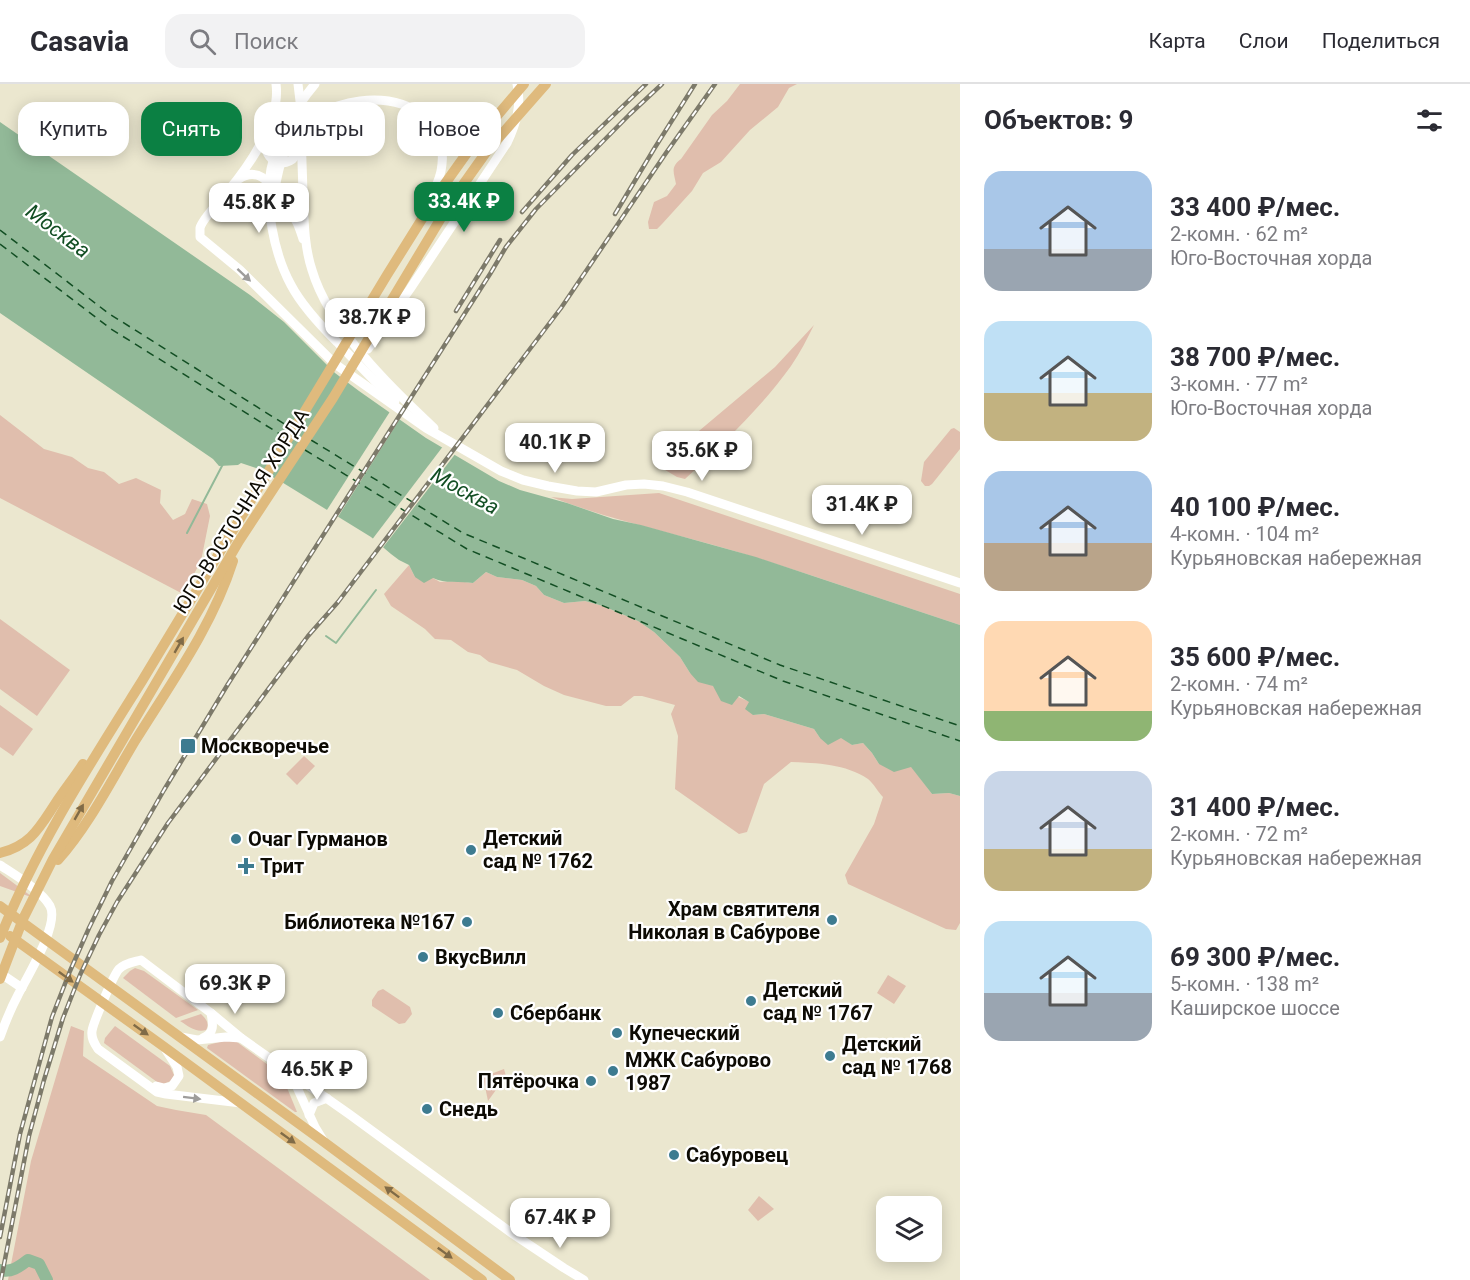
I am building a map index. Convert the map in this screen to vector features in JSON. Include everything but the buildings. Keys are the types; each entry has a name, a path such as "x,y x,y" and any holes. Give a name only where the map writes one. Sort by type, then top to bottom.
{"main road":[{"path":"276,84 276,102"},
{"path":"298,84 300,102"},
{"path":"315,84 290,119 277,148 271,171 270,214 276,249 291,285 322,327 403,408 447,440"},
{"path":"405,286 496,162 507,143 516,122 519,105 517,84"},
{"name":"ЮГО-ВОСТОЧНАЯ ХОРДА","path":"0,938 21,889 46,840 413,232 474,142 524,84"},
{"name":"ЮГО-ВОСТОЧНАЯ ХОРДА","path":"0,979 27,910 53,859 239,541 405,286 450,203 481,160 546,84"},
{"path":"270,214 278,171 289,143 305,122 334,102 365,93 382,93 396,95 410,101 427,115 437,131 441,144 441,172 413,232"},
{"path":"254,153 237,181 201,225 200,237 240,270 335,364 426,428 501,471 523,480 577,491 596,492 626,485 663,486 721,503 960,584"},
{"path":"268,156 274,161 282,163 291,161 296,156"},
{"path":"302,156 307,252"},
{"path":"237,181 252,174 270,183 296,220 312,272 323,298 342,330 373,368 447,440"},
{"path":"0,901 21,892 42,878 78,834 207,623 227,580 239,541"},
{"path":"0,853 12,850 29,839 41,827 54,805 142,681"},
{"path":"0,864 37,891 51,907 52,913 51,927 0,1037"},
{"path":"0,906 510,1280"},
{"path":"0,929 482,1280"},
{"path":"241,1103 157,1092 98,1049 92,1039 92,1030 119,969 141,960 241,1038 513,1233 584,1280"},
{"path":"0,973 22,988"},
{"path":"197,1040 207,1037 212,1032 211,1013"},
{"path":"176,1035 197,1040 241,1038"},
{"path":"147,1083 164,1088 172,1086 179,1076 177,1067 163,1046"},
{"path":"289,1071 324,1142"},
{"path":"309,1115 314,1103 327,1098"}],"shaded area":[{"path":"740,84 797,84 789,88 778,107 750,130 721,162 703,173 692,191 657,229 649,229 648,222 654,202 667,196 676,184 675,165 712,115"},
{"path":"814,325 794,361 767,396 741,425 685,479 655,464 687,441 775,367"},
{"path":"0,415 44,449 72,457 88,468 104,472 119,484 136,478 161,490 160,503 173,520 185,514 192,499 207,504 210,516 201,561 183,594 0,498"},
{"path":"954,428 960,432 960,449 932,484 925,486 921,481 924,462"},
{"path":"659,493 960,594 960,625 757,558 602,514 551,497 572,499"},
{"path":"409,565 415,577 433,578 440,582 473,583 486,572 497,577 522,580 536,586 544,595 564,603 585,601 603,606 638,621 654,632 680,657 690,673 750,702 753,715 764,714 814,729 820,738 841,737 852,745 863,743 879,764 911,766 932,794 949,793 960,796 960,923 956,930 946,929 848,884 845,875 874,824 883,797 868,779 841,767 791,762 764,784 747,832 739,834 675,789 678,736 671,714 675,705 634,696 621,706 606,706 564,695 517,670 489,662 480,655 468,652 451,640 435,639 425,629 391,606 384,594"},
{"path":"0,619 70,670 37,716 0,689"},
{"path":"0,705 33,729 13,756 0,747"},
{"path":"304,756 315,766 297,785 286,774"},
{"path":"0,873 31,896 31,897 0,886"},
{"path":"135,968 144,971 198,1010 176,1018 123,978"},
{"path":"888,975 906,986 894,1004 877,993"},
{"path":"383,989 410,1007 412,1014 405,1023 399,1024 372,1006 372,1000 378,991"},
{"path":"201,1014 206,1019 206,1030 195,1030 180,1021"},
{"path":"71,1026 84,1031 83,1056 157,1106 206,1115 430,1280 8,1280 31,1161"},
{"path":"115,1026 170,1066 174,1075 171,1081 163,1084 157,1082 104,1043 105,1038"},
{"path":"227,1040 237,1042 279,1073 297,1112 207,1048 208,1045"},
{"path":"504,1069 506,1076 488,1101 483,1077"},
{"path":"759,1196 774,1209 758,1221 748,1210"}],"water":[{"name":"Москва","path":"0,122 18,134 18,156 49,156 250,295 284,322 335,373 359,391 426,438 499,481 520,490 613,519 756,557 960,625 960,796 949,793 932,794 911,767 894,772 879,764 863,743 852,745 841,738 828,745 814,729 764,714 753,715 745,709 749,702 739,696 732,705 721,701 713,686 698,682 680,657 654,632 638,621 603,606 585,601 564,603 544,595 536,586 522,580 497,577 486,572 473,583 447,582 433,578 424,583 415,577 409,565 399,560 371,537 280,481 241,463 219,466 213,459 0,313"}],"pier":[{"path":"391,410 401,417 336,520 325,513"},
{"path":"444,445 456,453 381,550 371,541"}],"waterway":[{"path":"187,533 223,464"},
{"path":"326,636 336,643 376,590"},
{"path":"0,1270 11,1270 28,1260 39,1264 47,1280"}],"ferry route":[{"path":"0,230 108,313 289,427"},
{"path":"0,244 111,329 283,436"},
{"path":"311,440 463,533 780,665 960,726"},
{"path":"305,450 467,549 783,681 960,741"}],"railway":[{"path":"522,212 572,155 646,84"},
{"path":"0,1237 20,1134 52,1017 70,971 112,881 164,790 228,684 506,247 536,209 662,84"},
{"path":"615,214 695,84"},
{"path":"1,1280 29,1136 63,1018 80,975 117,902 168,823 308,636 338,602 561,308 715,84"},
{"path":"456,311 500,240"}],"place":[{"name":"Москворечье","path":"188,746"},
{"name":"Очаг Гурманов","path":"236,839"},
{"name":"Детский сад № 1762","path":"471,850"},
{"name":"Трит","path":"246,866"},
{"name":"Храм святителя Николая в Сабурове","path":"832,920"},
{"name":"Библиотека №167","path":"467,922"},
{"name":"ВкусВилл","path":"423,957"},
{"name":"Детский сад № 1767","path":"751,1001"},
{"name":"Сбербанк","path":"498,1013"},
{"name":"Купеческий","path":"617,1033"},
{"name":"Детский сад № 1768","path":"830,1056"},
{"name":"МЖК Сабурово 1987","path":"613,1071"},
{"name":"Пятёрочка","path":"591,1081"},
{"name":"Снедь","path":"427,1109"},
{"name":"Сабуровец","path":"674,1155"}]}
